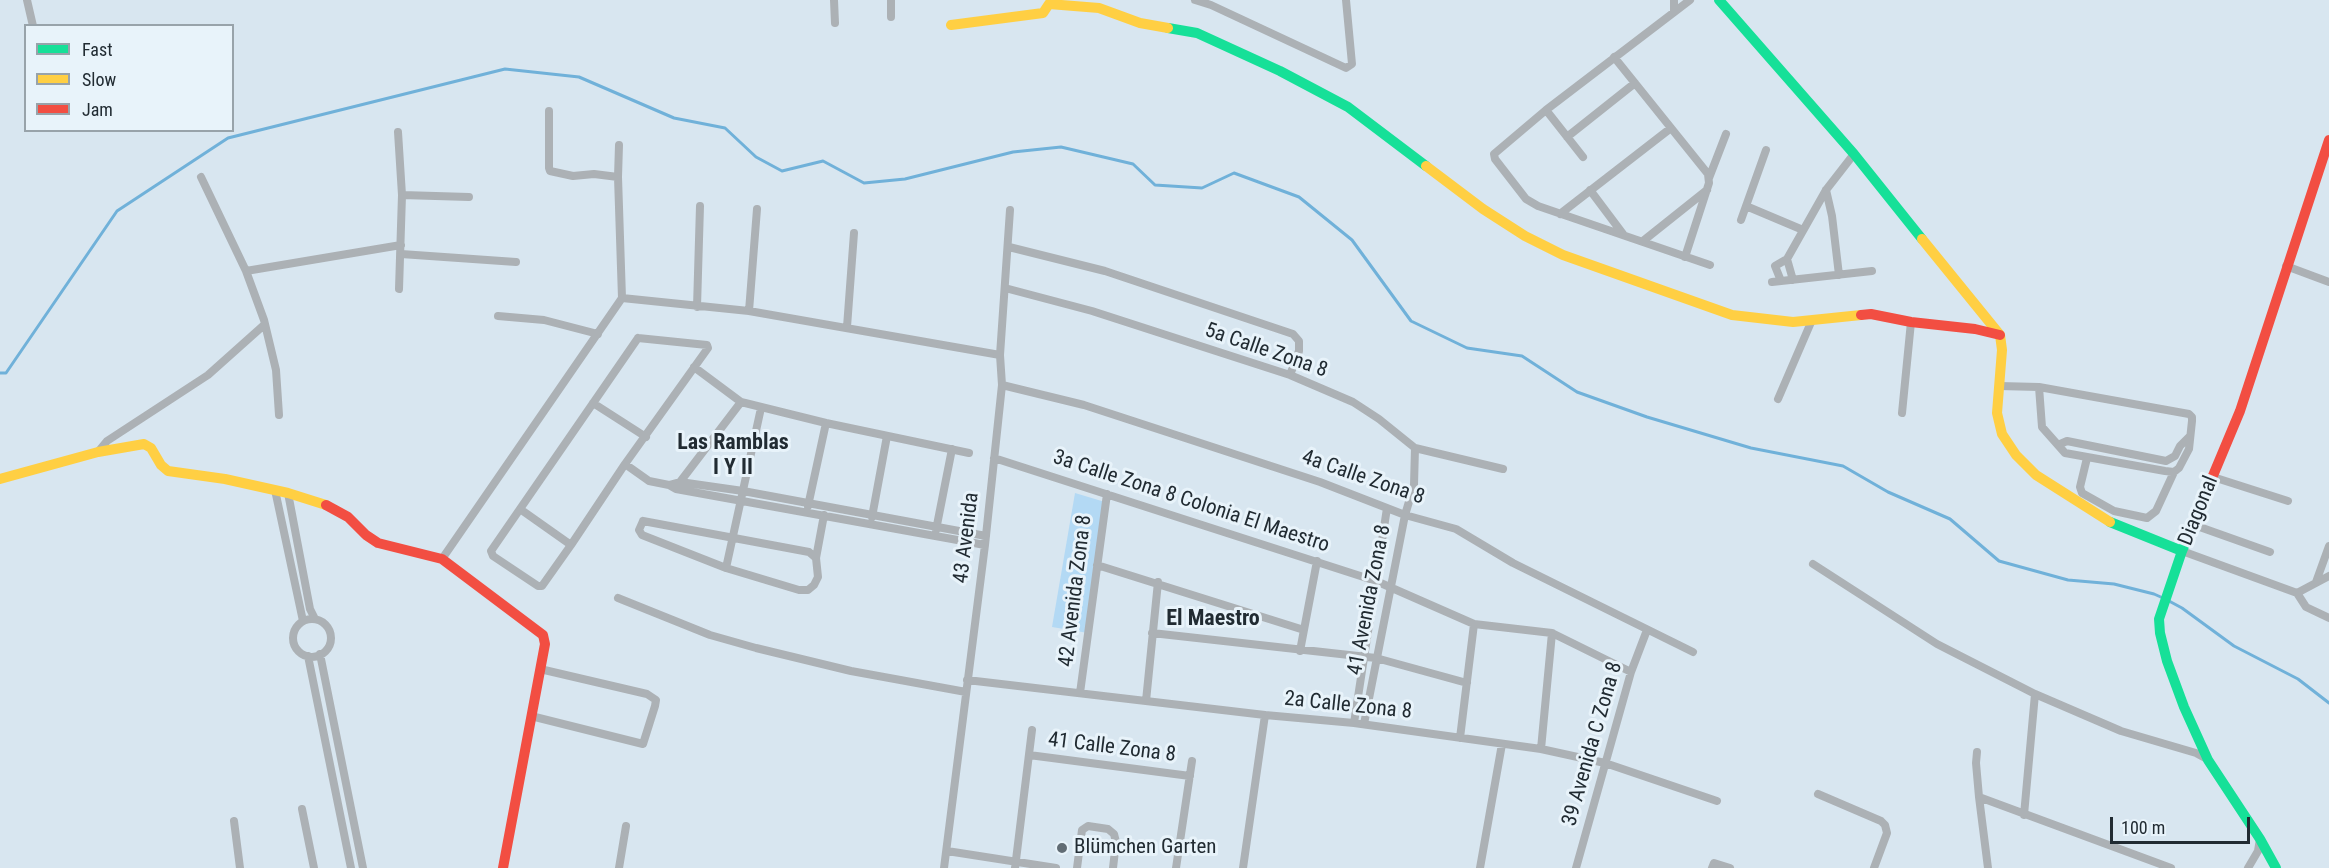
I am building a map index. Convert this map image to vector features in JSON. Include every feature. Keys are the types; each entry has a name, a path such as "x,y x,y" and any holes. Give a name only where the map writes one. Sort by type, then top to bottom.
{"street":[{"path":"27,0 33,24"},
{"path":"834,0 835,23"},
{"path":"891,0 891,17"},
{"path":"1195,0 1211,4 1346,69 1352,64 1346,0"},
{"path":"1674,0 1674,12"},
{"path":"1690,0 1546,110 1494,154 1495,159 1526,199 1538,206 1710,265"},
{"path":"1719,0 1854,154 2000,335 2002,350 1997,413 2002,434 2016,455 2036,475 2113,524 2297,593 2306,608 2329,618"},
{"path":"951,25 1038,14 1046,10 1049,2 1100,8 1140,23 1197,33 1280,71 1348,107 1483,209 1525,236 1563,255 1731,315 1793,322 1871,314 1911,322 1975,329 2000,335"},
{"path":"1614,57 1707,171 1709,178"},
{"path":"1567,137 1635,83"},
{"path":"1546,110 1583,157"},
{"path":"549,111 550,171 573,176 594,174 618,177"},
{"path":"1560,214 1671,128"},
{"path":"398,132 402,195 399,289"},
{"path":"1685,257 1709,178 1726,134"},
{"name":"Diagonal","path":"2276,868 2260,839 2208,760 2184,707 2163,649 2160,613 2182,551 2243,402 2329,141"},
{"path":"442,559 622,298 619,145"},
{"path":"1741,220 1766,150"},
{"path":"1781,281 1775,267 1787,259 1826,190 1854,154"},
{"path":"201,177 246,271 271,345 276,370 279,415"},
{"path":"1590,190 1623,234"},
{"path":"1643,241 1707,190"},
{"path":"1826,190 1832,216 1839,275"},
{"path":"402,195 468,197"},
{"path":"697,307 700,206"},
{"path":"1746,206 1803,230"},
{"path":"749,311 757,209"},
{"name":"43 Avenida","path":"945,868 985,545 1002,385 1000,355 1010,210"},
{"path":"847,327 854,232"},
{"path":"246,271 401,245"},
{"path":"1009,247 1105,271 1293,334 1299,341 1299,351 1290,375"},
{"path":"401,254 516,262"},
{"path":"1787,259 1793,280"},
{"path":"2286,266 2329,282"},
{"path":"1772,282 1872,271"},
{"name":"5a Calle Zona 8","path":"1005,288 1092,311 1290,375 1353,402 1379,419 1415,448 1503,469"},
{"path":"622,298 749,311 1000,355"},
{"path":"498,316 544,320 598,334"},
{"path":"1778,399 1812,320"},
{"path":"1902,413 1911,322"},
{"path":"98,452 107,441 208,375 264,325"},
{"path":"638,338 707,345 708,348 694,367 542,586 538,586 493,555 491,551 638,338"},
{"path":"694,367 741,402 826,423 969,453"},
{"name":"4a Calle Zona 8","path":"1002,385 1084,405 1320,482 1405,515 1456,529 1513,563 1693,652"},
{"path":"1999,386 2039,387 2189,414 2192,417 2189,449 2180,468 2174,472 2156,511 2147,518 2114,511 2082,493 2080,487 2087,458"},
{"path":"2039,387 2042,428 2065,453 2174,472"},
{"path":"680,482 741,402"},
{"path":"593,403 646,436"},
{"path":"726,568 761,408"},
{"path":"807,512 826,423"},
{"path":"872,518 887,436"},
{"path":"2058,445 2067,441 2166,461 2175,456 2180,446 2190,436"},
{"path":"0,479 98,452 144,444 151,448 160,465 168,471 225,479 288,493 330,506 348,517 366,535 378,543 442,559 539,630 545,641 503,868"},
{"name":"41 Avenida Zona 8","path":"1364,724 1390,586 1405,515 1414,485 1415,448"},
{"path":"935,536 952,449"},
{"name":"3a Calle Zona 8 Colonia El Maestro","path":"994,458 1376,580 1474,624 1552,633 1631,672"},
{"path":"625,464 649,481 669,485 676,489 824,515 872,518 986,536"},
{"path":"2212,477 2288,501"},
{"path":"669,485 680,482 808,502 935,536 985,545"},
{"path":"275,490 303,621"},
{"path":"288,493 310,609 315,619 326,626 330,638 326,650 320,654 308,656 302,654 294,643 294,630 303,621 315,619"},
{"name":"42 Avenida Zona 8","path":"1080,693 1107,494"},
{"name":"41 Avenida Zona 8","path":"1354,723 1362,657 1387,508"},
{"path":"520,509 571,545"},
{"path":"816,558 809,552 649,521 643,521 639,525 642,535 726,568 799,590 808,590 818,577 816,558 824,515"},
{"path":"2194,525 2270,552"},
{"path":"2316,582 2329,546"},
{"path":"1300,651 1317,561"},
{"path":"1813,564 1936,644 2035,694 2121,731 2196,753 2208,760"},
{"path":"1097,565 1158,582 1304,630"},
{"path":"2297,593 2329,576"},
{"path":"1146,701 1158,582"},
{"path":"618,598 710,634 768,651 851,671 966,692"},
{"path":"1460,738 1474,624"},
{"name":"39 Avenida C Zona 8","path":"1576,868 1631,672 1647,630"},
{"path":"1152,633 1376,658 1467,683"},
{"path":"1542,749 1552,633"},
{"path":"320,654 363,868"},
{"path":"308,656 351,868"},
{"path":"531,716 643,744 655,706 656,700 648,694 540,669"},
{"name":"2a Calle Zona 8","path":"968,680 1264,715 1364,724 1542,749 1605,763 1717,801"},
{"path":"2024,815 2035,694"},
{"path":"1243,868 1264,715"},
{"path":"1016,865 1032,730"},
{"path":"1480,868 1502,744"},
{"path":"1977,752 1979,798 1988,868"},
{"name":"41 Calle Zona 8","path":"1029,755 1190,776"},
{"path":"1176,868 1192,761"},
{"path":"1818,794 1881,821 1885,825 1887,833 1874,868"},
{"path":"1979,798 2171,868"},
{"path":"302,809 314,868"},
{"path":"234,821 240,868"},
{"path":"619,868 626,826"},
{"path":"1077,868 1082,830 1088,826 1108,829 1114,834 1116,842 1113,868"},
{"path":"2248,868 2258,851 2260,839"},
{"path":"947,851 1016,865 1056,868"},
{"path":"1712,868 1714,863 1730,868"}],"shaded area":[{"path":"1075,493 1105,502 1088,633 1052,627"}],"waterway":[{"path":"0,373 6,373 117,211 228,138 505,69 579,77 674,118 725,128 756,157 782,171 823,161 864,183 905,179 1013,152 1061,147 1133,164 1155,185 1202,188 1234,173 1299,197 1352,240 1411,321 1467,348 1522,356 1577,392 1647,417 1751,448 1843,466 1888,492 1950,519 1999,561 2068,580 2114,584 2163,598"},
{"path":"2169,601 2234,646 2298,679 2329,703"}],"traffic: fast":[{"path":"1719,0 1854,154 1922,239"},
{"path":"1168,28 1197,33 1280,71 1348,107 1426,166"},
{"path":"2212,478 2182,551 2159,619 2160,633 2167,661 2184,707 2208,760 2260,839 2276,868"},
{"path":"2110,522 2182,551"}],"traffic: slow":[{"path":"951,25 1043,13 1049,4 1099,8 1140,23 1168,28"},
{"path":"1426,166 1483,209 1525,236 1563,255 1732,315 1793,322 1861,315"},
{"path":"1922,239 2000,335 2002,350 1997,413 2002,434 2016,455 2036,475 2110,522"},
{"path":"0,479 98,452 144,444 151,448 161,465 168,471 225,479 288,493 326,505"}],"traffic: jam":[{"path":"2212,478 2240,411 2329,140"},
{"path":"1861,315 1871,314 1911,322 1975,329 2000,335"},
{"path":"326,505 348,517 366,535 378,543 442,559 543,635 545,644 503,868"}],"place":[{"name":"Blümchen Garten","path":"1062,848"}],"district":[{"name":"Las Ramblas I Y II","path":"733,456"},
{"name":"El Maestro","path":"1213,619"}]}
